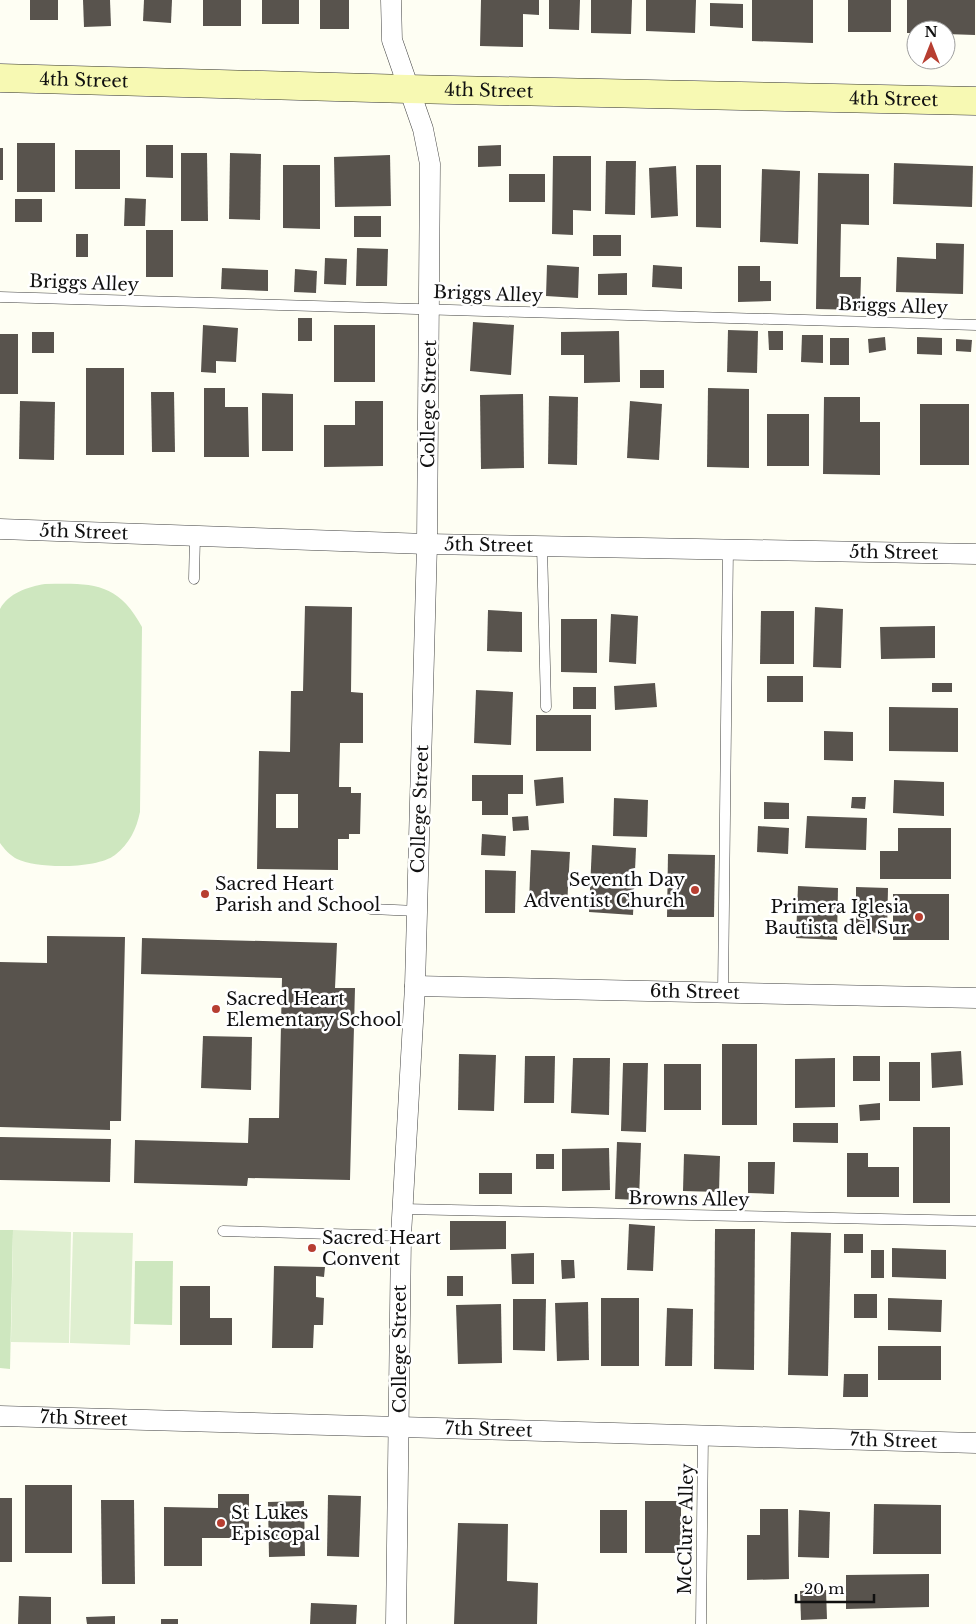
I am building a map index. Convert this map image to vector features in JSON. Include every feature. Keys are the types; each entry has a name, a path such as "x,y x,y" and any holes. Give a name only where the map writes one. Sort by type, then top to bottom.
{"main road":[{"name":"4th Street","path":"0,78 408,90 976,101"}],"street":[{"name":"College Street","path":"391,0 392,40 423,129 430,164 427,544 415,986 401,1236 396,1624"},
{"name":"5th Street","path":"0,529 427,544 976,554"},
{"name":"6th Street","path":"415,986 976,998"},
{"name":"7th Street","path":"0,1416 976,1443"}],"lane":[{"name":"Briggs Alley","path":"0,297 976,325"},
{"path":"194,579 195,536"},
{"path":"542,546 546,706"},
{"path":"723,992 728,550"},
{"path":"371,910 417,911"},
{"name":"Browns Alley","path":"402,1209 976,1222"},
{"path":"223,1231 401,1236"},
{"name":"McClure Alley","path":"701,1624 703,1435"}],"green space":[{"path":"45,584 77,584 102,588 113,593 123,601 133,612 142,627 140,812 128,841 115,855 95,863 67,866 38,865 17,859 0,843 0,609 13,595"},
{"path":"0,1230 13,1230 10,1369 0,1368"},
{"path":"13,1230 71,1232 69,1343 11,1342"},
{"path":"73,1232 133,1233 130,1345 70,1343"},
{"path":"135,1261 173,1261 172,1325 134,1324"}],"building":[{"path":"30,0 58,0 58,20 30,20"},
{"path":"83,0 110,0 111,26 84,27"},
{"path":"144,0 172,0 171,23 143,21"},
{"path":"203,0 241,0 241,26 203,26"},
{"path":"262,0 299,0 299,24 262,24"},
{"path":"320,0 349,0 349,29 320,29"},
{"path":"481,0 539,0 539,15 523,14 523,47 480,46"},
{"path":"549,0 580,0 579,30 549,29"},
{"path":"591,0 632,0 631,34 591,33"},
{"path":"646,0 696,0 695,33 646,31"},
{"path":"752,0 813,0 813,43 752,41"},
{"path":"848,0 891,0 891,32 848,32"},
{"path":"907,0 975,0 975,35 956,34 956,20 907,20"},
{"path":"710,3 743,4 743,28 710,26"},
{"path":"17,143 55,143 55,192 17,192"},
{"path":"146,145 173,145 173,178 146,177"},
{"path":"501,145 501,166 478,167 478,146"},
{"path":"0,148 3,148 3,180 0,180"},
{"path":"75,150 120,150 120,189 75,189"},
{"path":"181,153 207,153 208,221 181,221"},
{"path":"230,153 261,154 260,220 229,219"},
{"path":"390,155 391,206 335,207 334,157"},
{"path":"553,156 591,156 591,211 573,210 573,235 552,234"},
{"path":"606,161 636,161 635,215 605,214"},
{"path":"894,163 973,166 972,207 893,204"},
{"path":"283,165 320,165 320,229 283,228"},
{"path":"696,165 721,165 721,228 696,227"},
{"path":"676,166 678,216 651,218 649,168"},
{"path":"762,169 800,171 798,244 760,242"},
{"path":"818,173 869,174 869,225 841,224 840,277 861,277 860,310 816,309"},
{"path":"509,174 545,174 545,202 509,202"},
{"path":"125,198 146,199 145,226 124,226"},
{"path":"15,199 42,199 42,222 15,222"},
{"path":"354,216 381,216 381,237 354,237"},
{"path":"146,230 173,230 173,277 146,277"},
{"path":"76,234 88,234 88,257 76,257"},
{"path":"593,235 621,235 621,256 593,256"},
{"path":"936,243 964,244 963,294 896,292 897,257 936,259"},
{"path":"357,248 388,249 387,286 356,286"},
{"path":"325,258 347,259 346,285 324,284"},
{"path":"547,265 579,267 578,298 546,296"},
{"path":"653,265 682,267 682,289 652,287"},
{"path":"738,266 760,266 760,281 771,281 771,301 738,302"},
{"path":"222,268 268,270 268,291 221,289"},
{"path":"295,269 317,271 316,293 294,292"},
{"path":"627,273 627,295 598,295 598,274"},
{"path":"298,318 312,318 312,341 298,341"},
{"path":"473,322 514,325 511,375 470,371"},
{"path":"203,325 238,328 236,362 216,361 216,373 201,372"},
{"path":"334,325 375,325 375,382 334,382"},
{"path":"728,330 758,331 757,373 727,372"},
{"path":"619,331 620,382 584,383 584,355 561,355 561,332"},
{"path":"768,331 783,331 783,350 769,350"},
{"path":"32,332 54,332 54,353 32,353"},
{"path":"0,334 18,334 18,394 0,394"},
{"path":"802,335 823,335 823,363 801,362"},
{"path":"885,337 886,350 869,353 868,339"},
{"path":"917,337 942,338 942,355 917,354"},
{"path":"830,338 849,338 849,365 830,365"},
{"path":"956,339 972,340 971,352 956,351"},
{"path":"86,368 124,368 124,455 86,455"},
{"path":"640,370 664,370 664,388 640,388"},
{"path":"204,388 225,388 225,407 248,407 249,457 204,457"},
{"path":"708,388 749,389 749,468 707,467"},
{"path":"151,392 174,392 175,452 152,452"},
{"path":"262,393 293,394 293,451 262,451"},
{"path":"523,394 524,468 481,469 480,395"},
{"path":"549,396 578,397 577,465 548,464"},
{"path":"824,397 860,397 860,422 880,422 880,475 823,474"},
{"path":"20,401 55,402 54,460 19,459"},
{"path":"355,401 383,401 383,466 324,467 324,425 355,425"},
{"path":"630,401 662,404 659,460 627,458"},
{"path":"920,404 969,404 969,465 920,465"},
{"path":"767,414 809,414 809,466 767,466"},
{"path":"305,606 352,607 351,692 363,693 363,743 340,743 339,787 351,787 351,793 361,793 360,834 349,834 349,839 338,839 338,870 257,869 259,751 290,752 291,691 303,691","holes":["276,794 298,794 298,828 276,828"]},
{"path":"815,607 843,609 841,668 813,667"},
{"path":"488,610 522,612 522,652 487,651"},
{"path":"761,611 794,611 794,664 760,664"},
{"path":"611,614 638,616 636,664 609,662"},
{"path":"561,619 597,619 597,673 561,672"},
{"path":"935,626 935,658 881,659 880,627"},
{"path":"767,676 803,676 803,702 767,702"},
{"path":"655,683 657,707 615,710 614,686"},
{"path":"932,683 952,683 952,692 932,692"},
{"path":"573,687 596,687 596,709 573,709"},
{"path":"476,690 513,692 511,745 474,743"},
{"path":"889,707 958,708 958,752 889,751"},
{"path":"536,715 591,715 591,751 536,751"},
{"path":"824,731 853,732 853,761 824,760"},
{"path":"472,775 523,775 523,794 508,794 508,815 482,815 482,801 472,801"},
{"path":"563,777 564,803 536,806 534,780"},
{"path":"894,780 944,782 944,816 893,813"},
{"path":"852,797 866,797 865,809 851,808"},
{"path":"614,798 648,800 647,837 613,836"},
{"path":"764,802 789,803 789,819 764,819"},
{"path":"528,816 529,830 513,831 512,817"},
{"path":"807,816 867,818 866,850 805,848"},
{"path":"758,826 789,828 788,854 757,852"},
{"path":"898,828 951,828 951,879 880,879 880,851 898,851"},
{"path":"482,834 506,836 505,856 481,855"},
{"path":"592,845 636,848 633,915 589,912"},
{"path":"531,850 570,852 567,906 529,904"},
{"path":"668,854 715,855 714,917 667,917"},
{"path":"485,870 516,871 515,913 485,913"},
{"path":"798,886 838,888 837,940 796,938"},
{"path":"856,887 888,888 887,933 856,932"},
{"path":"893,894 949,894 949,940 893,940"},
{"path":"47,936 125,937 121,1121 110,1121 110,1130 0,1127 0,962 47,963"},
{"path":"142,938 337,943 335,988 355,988 350,1180 248,1178 247,1186 134,1183 135,1140 248,1143 249,1118 279,1118 282,978 141,974"},
{"path":"203,1036 252,1037 251,1090 201,1088"},
{"path":"722,1044 757,1044 757,1125 722,1125"},
{"path":"961,1051 963,1085 932,1088 931,1053"},
{"path":"459,1054 496,1055 494,1111 458,1110"},
{"path":"525,1056 555,1056 554,1103 524,1103"},
{"path":"853,1056 880,1056 880,1081 853,1081"},
{"path":"573,1058 610,1058 609,1115 571,1113"},
{"path":"835,1058 835,1107 795,1108 795,1059"},
{"path":"889,1062 920,1062 920,1101 889,1101"},
{"path":"623,1063 648,1063 646,1132 621,1131"},
{"path":"664,1064 701,1064 701,1110 664,1110"},
{"path":"880,1103 880,1120 860,1121 859,1105"},
{"path":"793,1123 838,1123 838,1143 793,1142"},
{"path":"913,1127 950,1127 950,1203 913,1203"},
{"path":"0,1137 111,1139 110,1182 0,1180"},
{"path":"617,1142 641,1143 639,1200 615,1199"},
{"path":"609,1148 610,1190 562,1191 562,1149"},
{"path":"847,1153 868,1153 868,1167 899,1167 899,1197 847,1197"},
{"path":"536,1154 554,1154 554,1169 536,1169"},
{"path":"684,1154 720,1156 719,1192 683,1191"},
{"path":"748,1162 775,1162 774,1194 748,1193"},
{"path":"479,1173 512,1173 512,1194 479,1194"},
{"path":"450,1221 506,1221 506,1249 450,1250"},
{"path":"629,1224 655,1226 653,1271 627,1270"},
{"path":"715,1229 755,1229 754,1370 714,1369"},
{"path":"791,1232 831,1233 828,1376 788,1375"},
{"path":"844,1234 863,1234 863,1253 844,1253"},
{"path":"892,1248 946,1250 946,1279 892,1277"},
{"path":"871,1250 884,1250 884,1278 871,1278"},
{"path":"534,1253 534,1284 512,1284 511,1254"},
{"path":"561,1260 574,1260 575,1278 562,1279"},
{"path":"274,1266 325,1267 324,1277 316,1276 316,1297 324,1298 323,1325 314,1325 313,1348 272,1348"},
{"path":"447,1276 463,1276 463,1296 447,1296"},
{"path":"180,1286 210,1286 210,1318 232,1318 232,1345 180,1345"},
{"path":"854,1294 877,1294 877,1318 854,1318"},
{"path":"601,1298 639,1298 639,1366 601,1366"},
{"path":"888,1298 942,1300 941,1332 888,1330"},
{"path":"513,1299 546,1299 545,1351 513,1350"},
{"path":"588,1302 589,1360 557,1361 555,1303"},
{"path":"501,1304 502,1363 458,1364 456,1305"},
{"path":"667,1308 693,1309 692,1366 665,1366"},
{"path":"878,1346 941,1346 941,1380 878,1380"},
{"path":"844,1374 868,1374 868,1397 843,1397"},
{"path":"25,1485 72,1485 72,1553 25,1553"},
{"path":"218,1494 249,1494 249,1538 202,1538 202,1566 164,1566 164,1507 218,1508"},
{"path":"328,1495 361,1496 359,1557 327,1556"},
{"path":"0,1498 12,1498 12,1562 0,1562"},
{"path":"101,1500 134,1500 135,1584 102,1584"},
{"path":"304,1501 305,1556 269,1557 268,1502"},
{"path":"645,1501 681,1501 681,1553 645,1553"},
{"path":"874,1504 941,1505 941,1554 873,1554"},
{"path":"760,1509 788,1509 789,1579 747,1580 747,1535 760,1535"},
{"path":"600,1510 627,1510 627,1553 600,1553"},
{"path":"799,1510 830,1512 829,1558 798,1557"},
{"path":"458,1523 508,1524 507,1581 538,1583 537,1624 454,1624"},
{"path":"929,1574 929,1607 846,1609 846,1575"},
{"path":"826,1590 827,1619 801,1620 800,1591"},
{"path":"19,1596 51,1597 51,1624 18,1624"},
{"path":"311,1603 357,1605 356,1624 310,1624"},
{"path":"115,1616 115,1624 87,1624 86,1617"},
{"path":"161,1619 178,1619 178,1624 161,1624"}],"place":[{"name":"Seventh Day Adventist Church","path":"695,890"},
{"name":"Sacred Heart Parish and School","path":"205,894"},
{"name":"Primera Iglesia Bautista del Sur","path":"919,917"},
{"name":"Sacred Heart Elementary School","path":"216,1009"},
{"name":"Sacred Heart Convent","path":"312,1248"},
{"name":"St Lukes Episcopal","path":"221,1523"}]}
